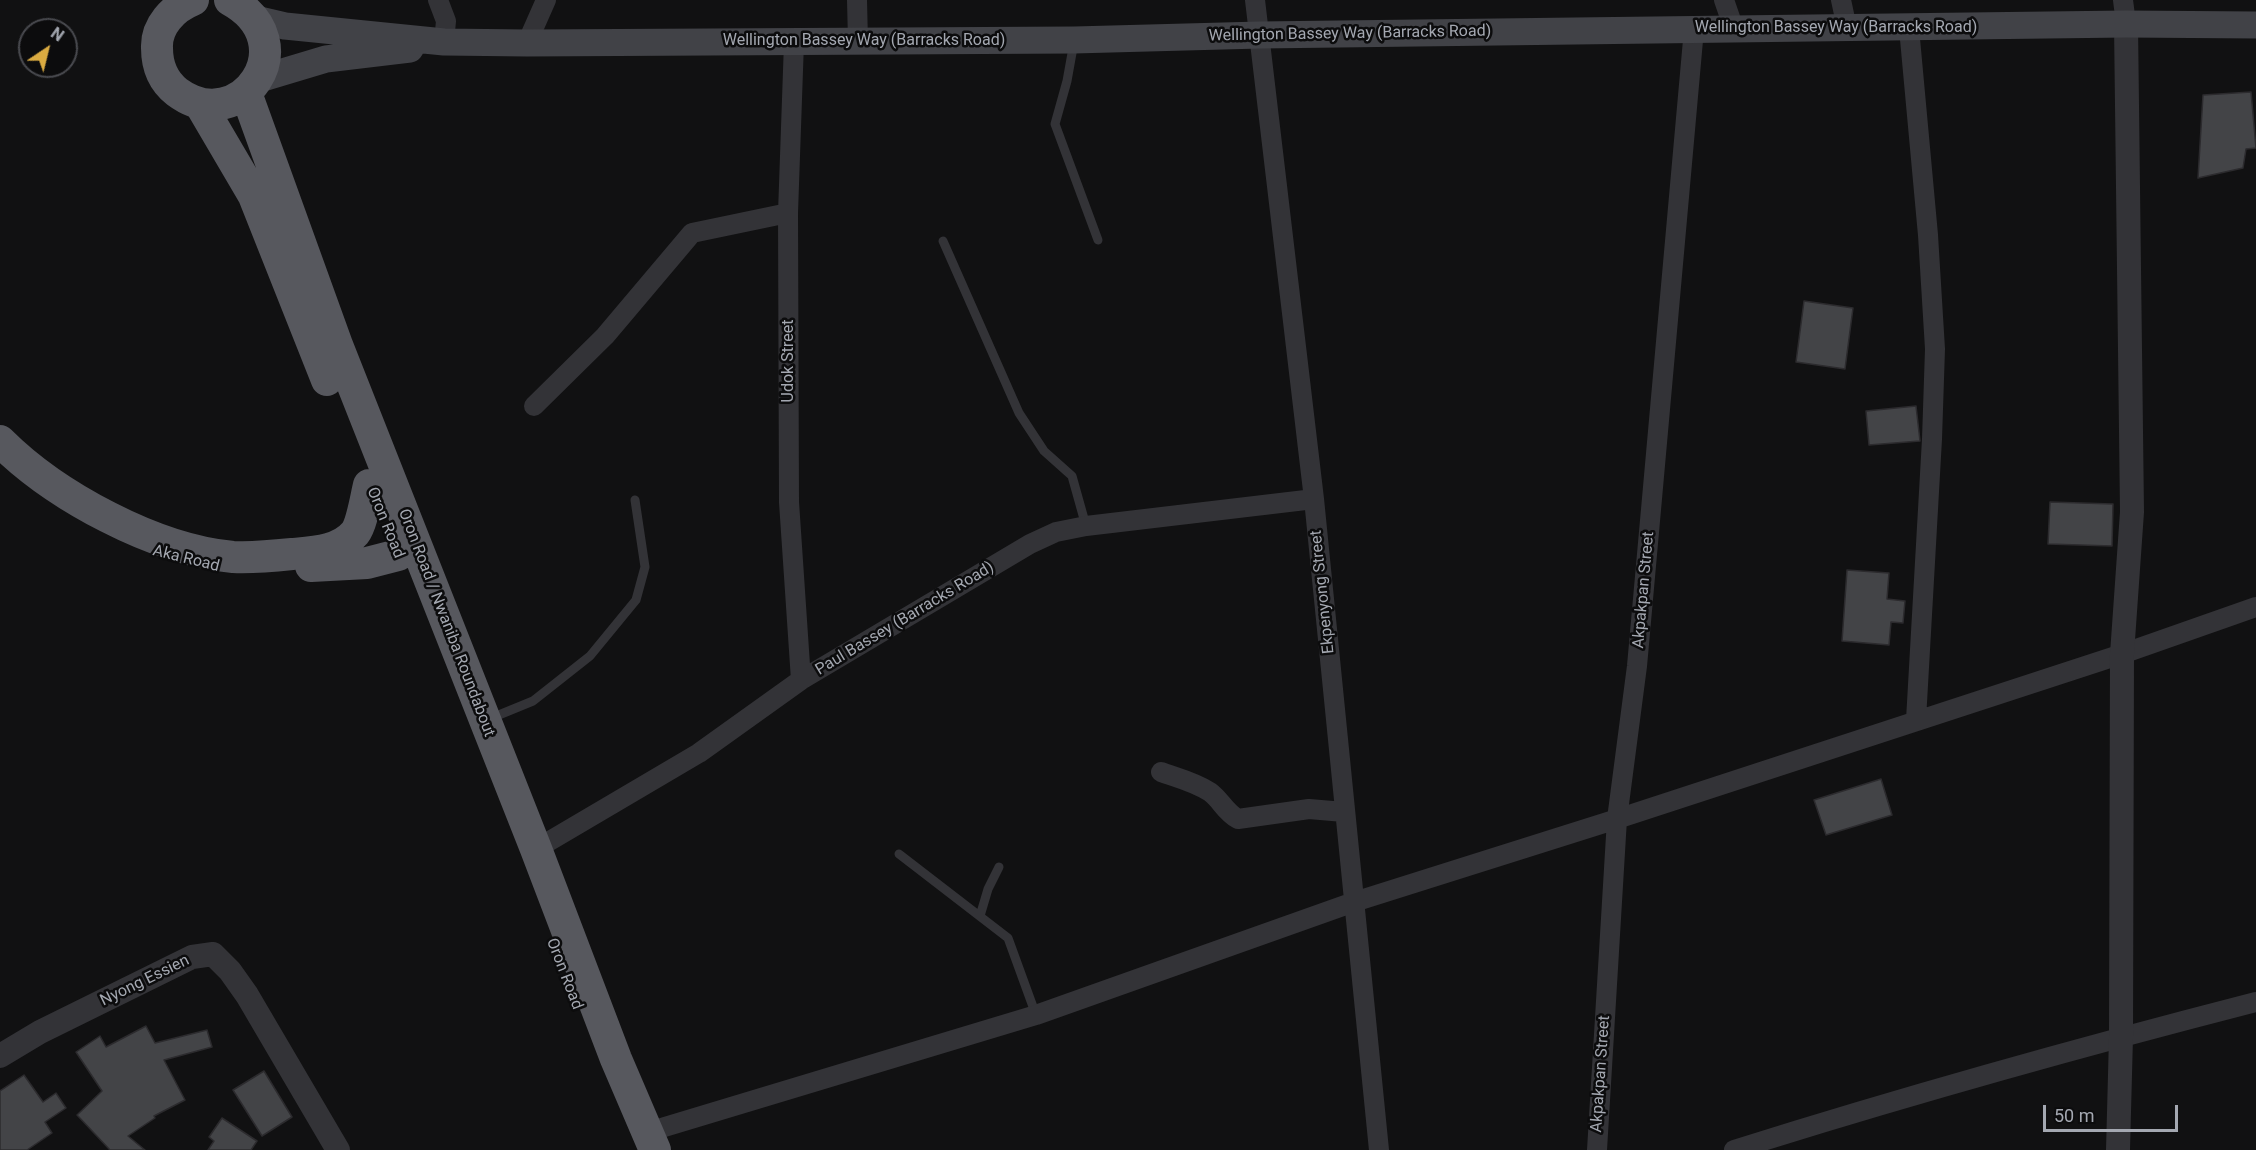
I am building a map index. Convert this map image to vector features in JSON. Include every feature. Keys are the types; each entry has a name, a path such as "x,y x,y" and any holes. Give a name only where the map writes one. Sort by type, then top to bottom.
{"highway":[{"path":"176,5 161,28 157,44 157,60 162,75 172,88 185,98 200,104 216,105 232,101 251,87 263,66 265,50 262,34 255,20 244,8 230,0"},
{"name":"Oron Road / Nwaniba Roundabout","path":"251,87 337,345 536,849 645,1144"},
{"name":"Oron Road","path":"200,104 254,196 369,485 645,1144"},
{"path":"0,441 52,483 129,527 157,540 209,554 235,557 305,553 329,549 345,543 357,531 369,485"},
{"name":"Aka Road","path":"0,459 29,483 90,522 151,551 190,562 227,570 259,570 367,563 398,555"}],"main road":[{"name":"Wellington Bassey Way (Barracks Road)","path":"444,42 1074,40 1260,35 1909,28 2124,12 2256,25"},
{"path":"255,20 285,26 444,42"},
{"path":"251,87 326,59 395,52 444,42"}],"street":[{"path":"438,0 446,21 444,42"},
{"path":"527,43 546,0"},
{"path":"857,0 858,41"},
{"name":"Ekpenyong Street","path":"1255,0 1314,499 1379,1150"},
{"path":"1724,0 1734,29"},
{"path":"1841,0 1847,28"},
{"path":"2118,1150 2121,1037 2122,654 2132,512 2124,12"},
{"path":"1909,28 1928,235 1935,349 1916,720"},
{"name":"Akpakpan Street","path":"1597,1150 1617,819 1637,666 1694,29"},
{"name":"Udok Street","path":"794,42 788,213 789,502 801,680"},
{"path":"534,406 605,336 692,233 788,213"},
{"name":"Paul Bassey (Barracks Road)","path":"536,849 699,753 801,680 1030,544 1056,532 1086,526 1314,499"},
{"path":"645,1144 1036,1015 1354,902 1617,819 2122,654 2256,607"},
{"path":"1161,772 1195,783 1212,794 1228,814 1238,819 1309,808 1344,812"},
{"name":"Nyong Essien","path":"0,1056 40,1032 192,957 213,954 230,971 247,995 329,1146"},
{"path":"1734,1150 1847,1115 2121,1037 2256,1002"}],"lane":[{"path":"1074,40 1067,81 1055,124 1098,240"},
{"path":"943,241 1019,413 1044,451 1072,476 1086,526"},
{"path":"484,721 533,701 590,656 636,600 645,567 635,500"},
{"path":"899,854 1008,938 1036,1015"},
{"path":"980,916 988,889 999,867"}],"building":[{"path":"2251,92 2256,148 2246,149 2243,168 2198,178 2203,95"},
{"path":"1804,301 1853,308 1845,369 1796,362"},
{"path":"1916,406 1920,441 1869,445 1866,411"},
{"path":"2050,502 2113,504 2112,546 2048,544"},
{"path":"1847,570 1889,573 1887,599 1905,601 1903,623 1891,622 1889,645 1842,641"},
{"path":"1881,779 1892,815 1826,835 1814,800"},
{"path":"146,1026 155,1043 207,1030 212,1047 164,1060 185,1100 154,1116 155,1118 128,1136 145,1150 110,1150 77,1115 102,1091 76,1052 100,1036 106,1047"},
{"path":"264,1071 292,1117 262,1136 233,1090"},
{"path":"24,1075 43,1102 56,1093 66,1108 45,1122 52,1133 27,1150 0,1150 0,1091"},
{"path":"222,1118 257,1141 251,1150 208,1150 214,1141 209,1137"}]}
